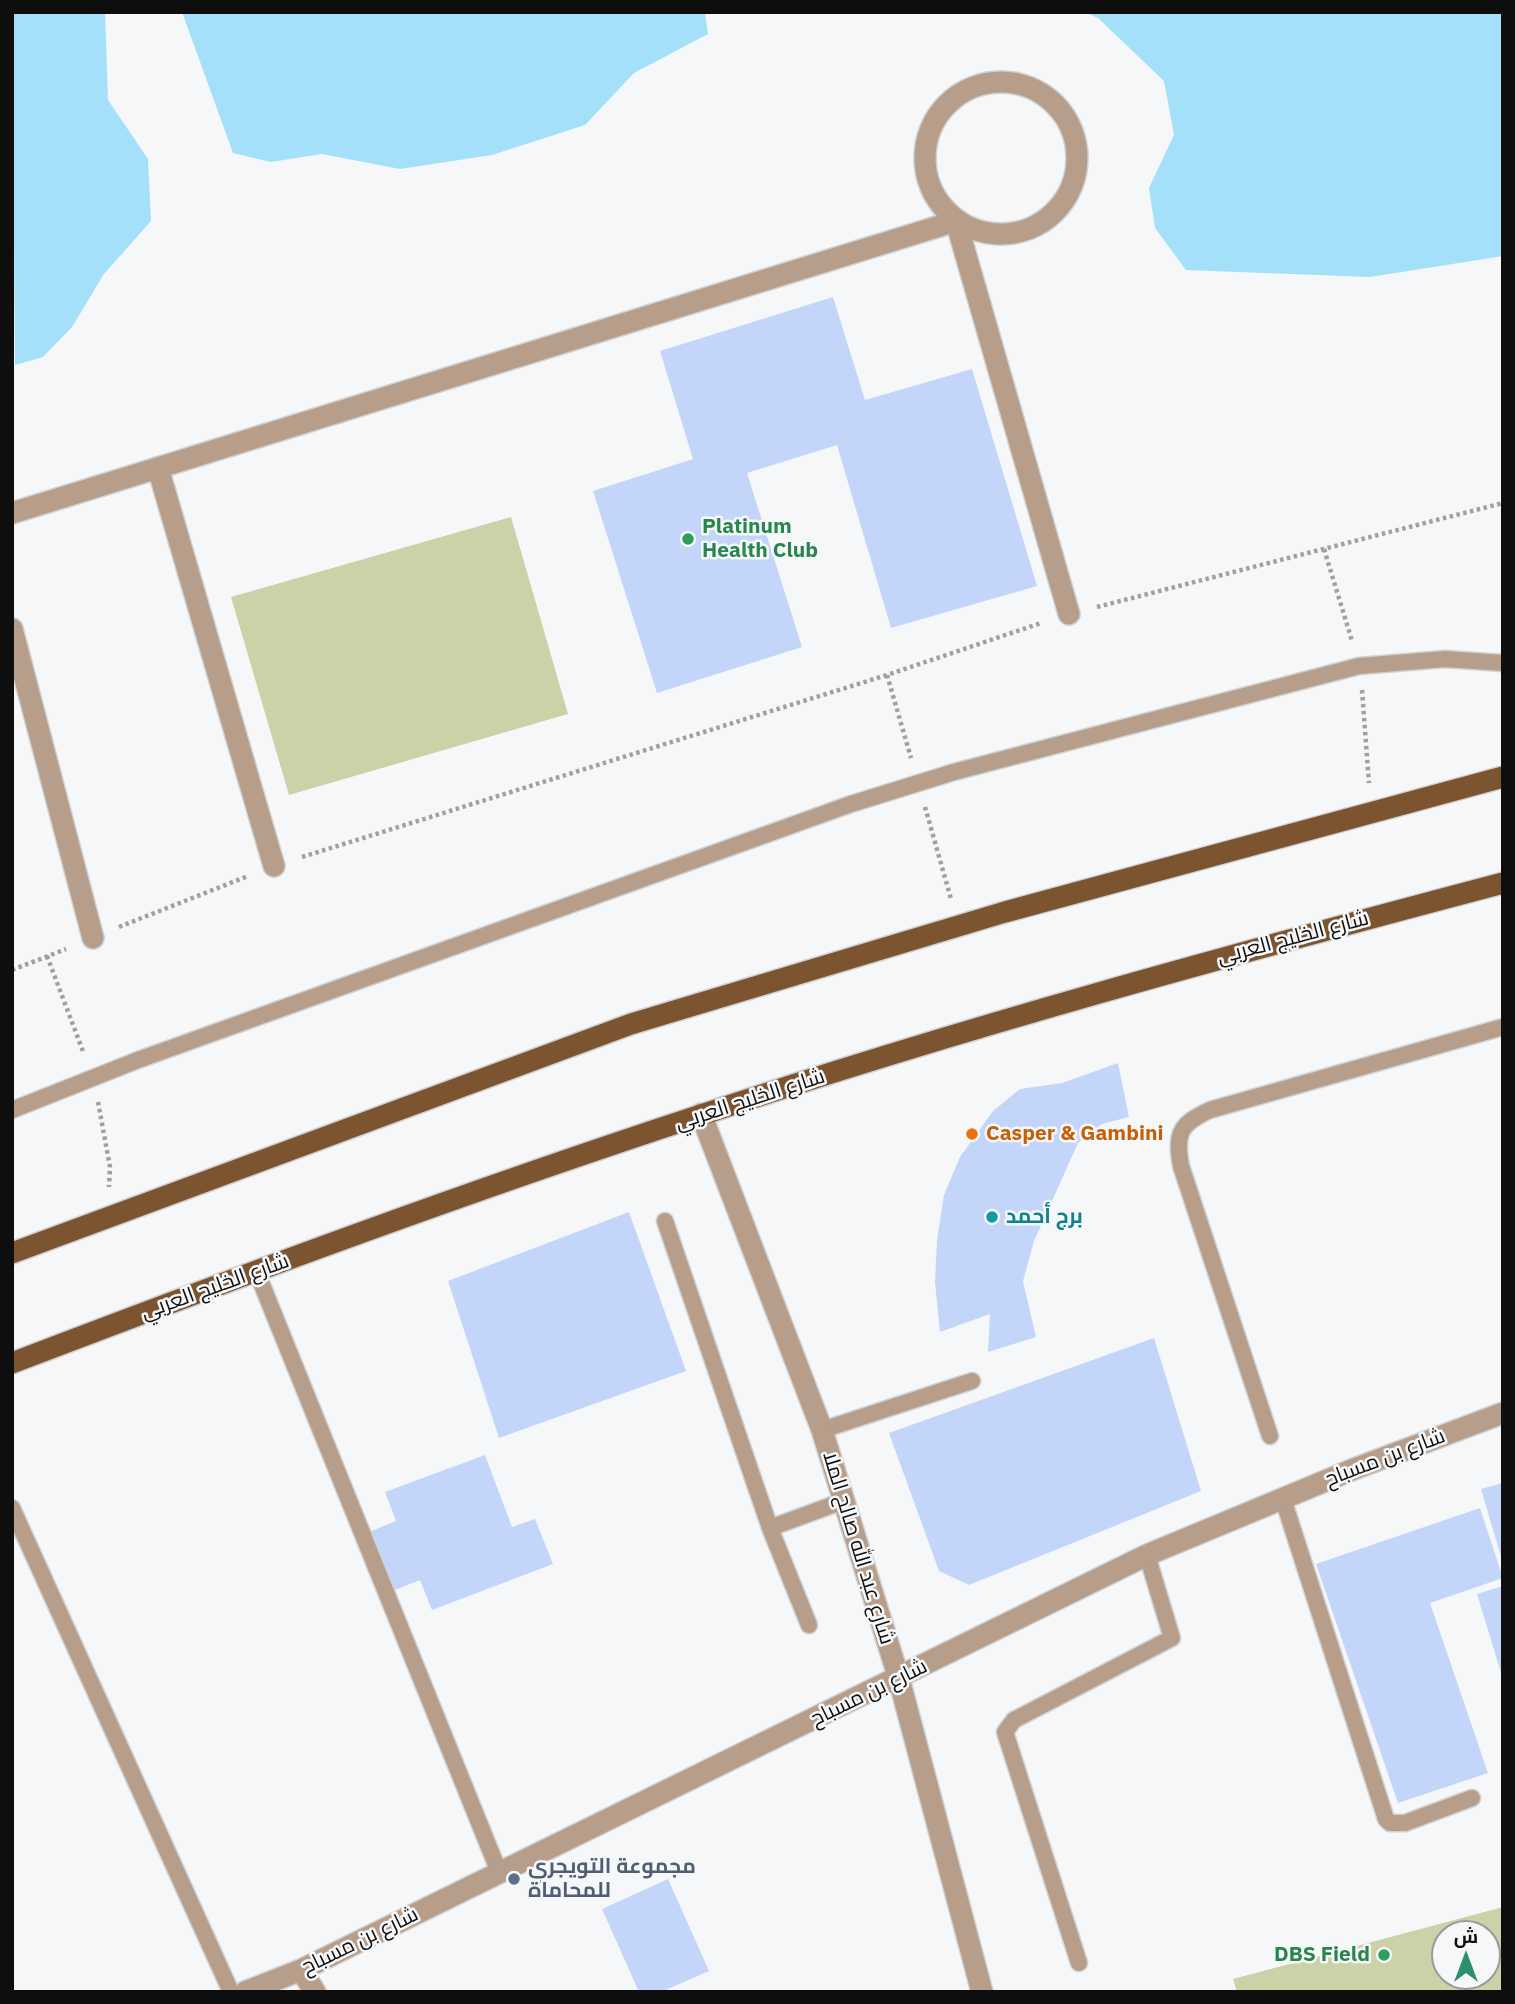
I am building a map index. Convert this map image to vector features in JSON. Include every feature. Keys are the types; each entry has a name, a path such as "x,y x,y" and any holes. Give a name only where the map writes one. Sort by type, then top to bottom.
{"main road":[{"path":"12,1253 522,1062 654,1017 1195,859 1503,777"},
{"name":"شارع الخليج العربي","path":"12,1363 256,1270 701,1114 1057,1004 1222,957 1503,883"}],"street":[{"path":"12,513 956,220 988,234 1022,232 1052,216 1072,188 1078,155 1069,122 1046,96 1014,83 980,84 949,101 930,129 924,163 933,195 956,220 1069,614"},
{"path":"158,468 274,866"},
{"path":"12,629 93,938"},
{"name":"شارع عبد الله صالح الملا","path":"701,1114 822,1430 899,1679 982,1992"},
{"name":"شارع بن مسباح","path":"245,1992 301,1970 899,1679 1147,1555 1503,1413"},
{"path":"301,1970 315,1992"}],"lane":[{"path":"12,1110 138,1059 918,782 1360,666 1444,659 1503,663"},
{"path":"1270,1436 1181,1166 1178,1148 1180,1131 1191,1119 1210,1110 1503,1027"},
{"path":"665,1221 770,1528 809,1625"},
{"path":"256,1270 499,1872"},
{"path":"822,1430 972,1381"},
{"path":"1283,1499 1386,1819 1390,1823 1405,1823 1472,1798"},
{"path":"770,1528 844,1501"},
{"path":"12,1508 231,1992"},
{"path":"1079,1963 1006,1732 1014,1720 1172,1638 1147,1555"}],"path":[{"path":"12,970 274,866 887,675 1069,614 1503,503"}],"green space":[{"path":"511,517 568,714 289,795 231,597"},
{"name":"DBS Field","path":"1503,1907 1503,1992 1237,1992 1233,1979 1431,1926 1431,1990 1501,1990 1501,1920 1454,1920"}],"water":[{"path":"12,12 105,12 108,100 148,159 151,221 104,274 72,327 43,357 15,365"},
{"path":"182,12 705,12 708,34 634,73 585,125 492,155 400,169 322,154 271,162 233,153"},
{"path":"1085,12 1503,12 1503,256 1370,277 1186,270 1155,228 1149,188 1174,135 1164,81 1098,18"}],"building":[{"name":"Platinum Health Club","path":"833,297 865,400 972,369 1037,586 891,628 837,445 747,473 802,647 657,693 593,491 693,459 660,351"},
{"name":"برج أحمد","path":"1118,1063 1129,1117 1102,1124 1078,1143 1034,1241 1023,1281 1036,1337 988,1352 990,1314 940,1332 935,1282 937,1240 944,1195 960,1157 993,1111 1020,1089 1062,1083"},
{"path":"629,1212 686,1371 499,1438 448,1281"},
{"path":"1154,1338 1201,1491 969,1585 939,1571 889,1433"},
{"path":"485,1455 512,1527 535,1519 553,1564 432,1610 420,1580 392,1591 369,1532 396,1521 385,1492"},
{"path":"1503,1483 1503,1560 1502,1560 1481,1489"},
{"path":"1480,1508 1503,1578 1430,1603 1488,1773 1398,1803 1316,1564"},
{"path":"1503,1586 1503,1676 1502,1676 1477,1594"},
{"path":"668,1879 709,1971 661,1992 639,1992 602,1909"}],"place":[{"name":"Platinum Health Club","path":"688,539"},
{"name":"Casper & Gambini","path":"972,1134"},
{"name":"برج أحمد","path":"992,1217"},
{"name":"مجموعة التويجري للمحاماة","path":"514,1879"},
{"name":"DBS Field","path":"1384,1955"}]}
